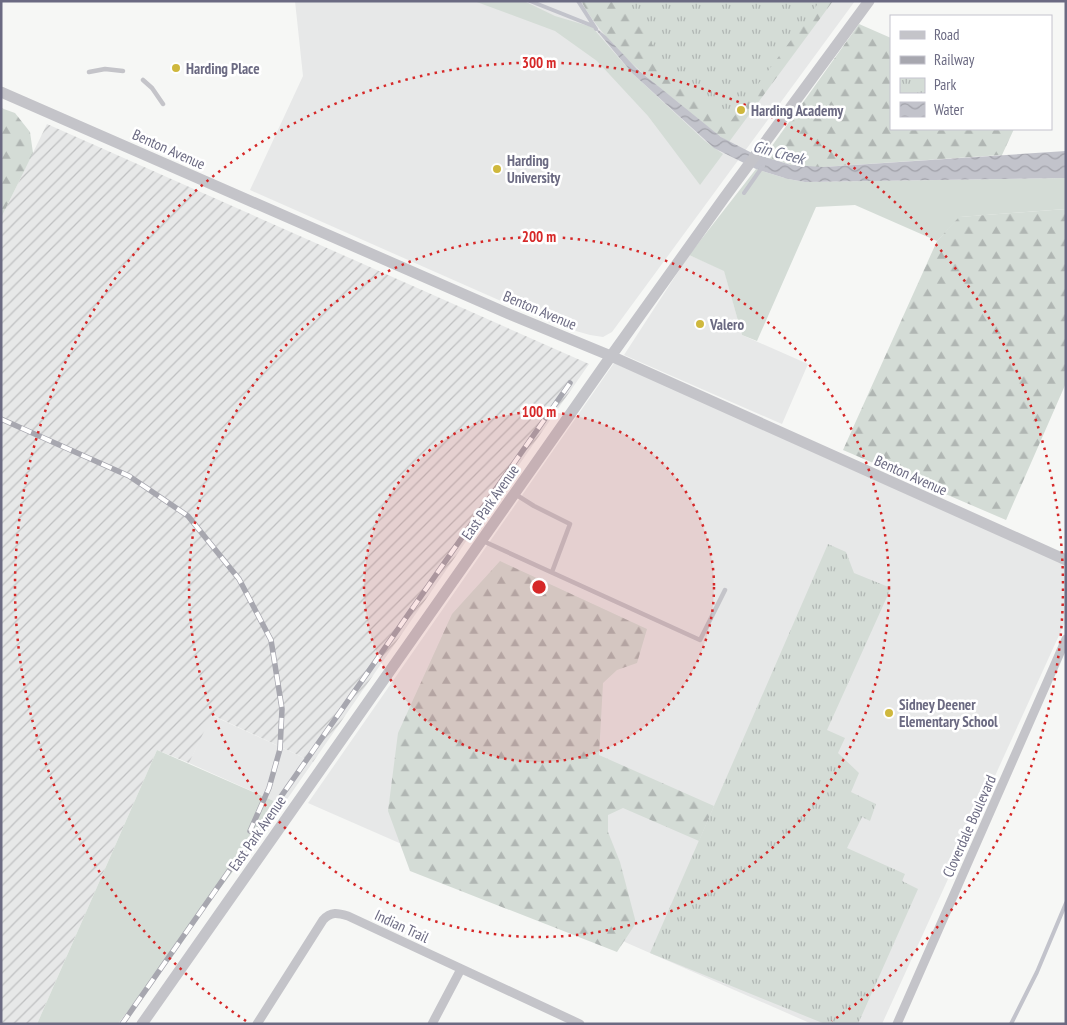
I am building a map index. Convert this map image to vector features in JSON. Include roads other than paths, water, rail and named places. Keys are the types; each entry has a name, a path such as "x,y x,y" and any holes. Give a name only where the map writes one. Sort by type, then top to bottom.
{"street":[{"name":"East Park Avenue","path":"142,1024 610,356 869,1"},
{"name":"Benton Avenue","path":"1,92 509,314 610,356 1066,560"},
{"name":"Cloverdale Boulevard","path":"897,1024 1066,639"},
{"name":"Indian Trail","path":"257,1024 323,920 333,913 348,916 580,1024"},
{"path":"432,1024 461,969"}],"lane":[{"path":"89,72 105,69 123,71"},
{"path":"143,80 152,88 163,104"},
{"path":"514,493 534,506 570,524 552,572"},
{"path":"482,540 700,640 725,590"}],"water":[{"path":"593,26 606,36 637,69 721,137 752,153 791,165 823,167 1066,151 1066,178 805,182 756,169 714,148 632,73"}],"waterway":[{"path":"530,1 593,26"},
{"name":"Gin Creek","path":"578,1 596,29"},
{"path":"744,193 763,166"},
{"path":"1011,1024 1037,972 1066,903"}],"railway":[{"path":"122,1024 570,383"},
{"path":"1,419 129,476 188,516 239,579 271,640 282,709 280,749 269,788 250,831"}],"place":[{"name":"Harding Place","path":"176,68"},
{"name":"Harding Academy","path":"741,110"},
{"name":"Harding University","path":"497,169"},
{"name":"Valero","path":"700,324"},
{"name":"Sidney Deener Elementary School","path":"889,713"}]}
